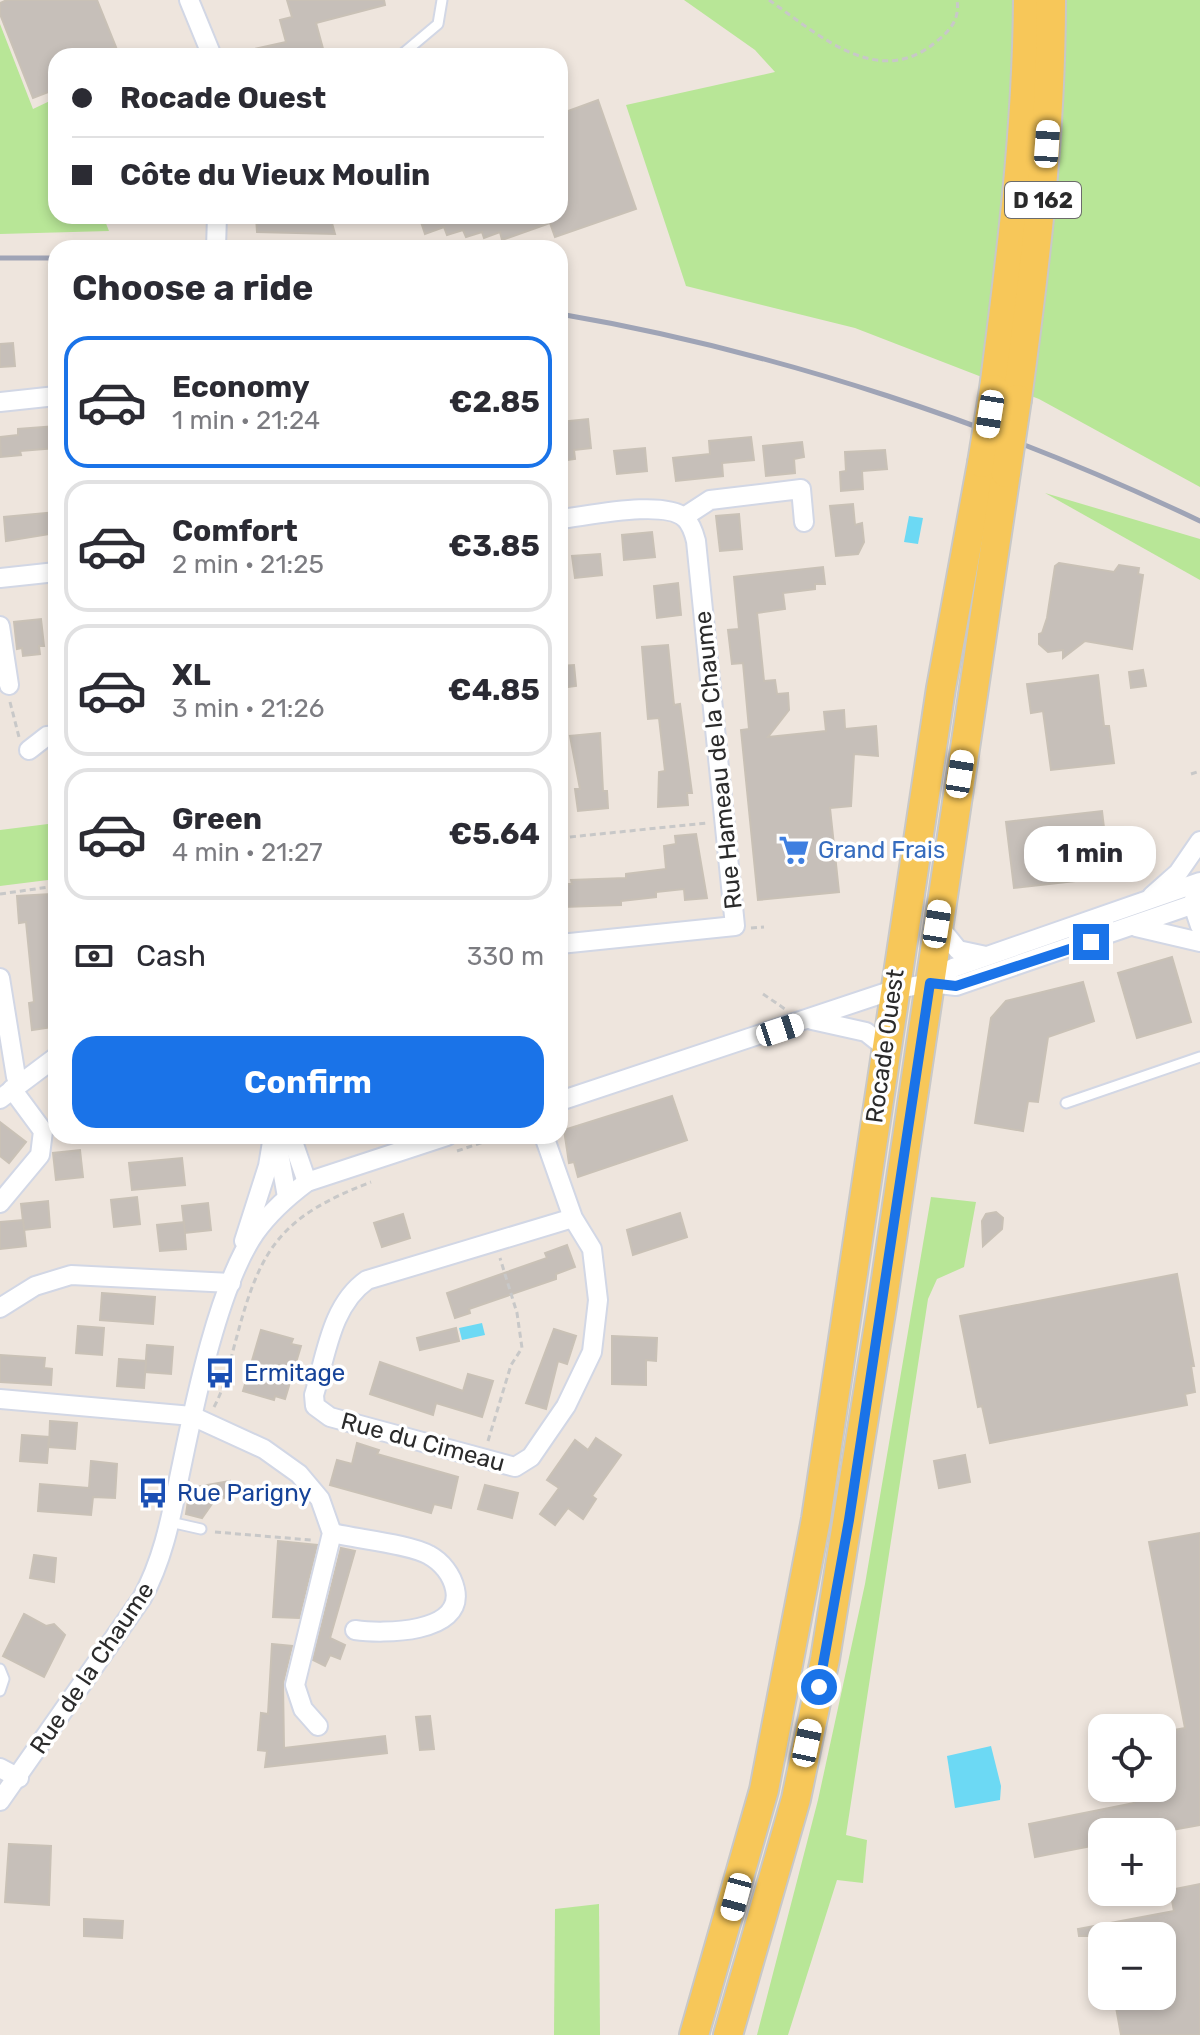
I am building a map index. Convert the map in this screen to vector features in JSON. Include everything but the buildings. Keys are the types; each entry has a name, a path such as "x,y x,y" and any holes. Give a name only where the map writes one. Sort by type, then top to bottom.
{"main road":[{"name":"Rocade Ouest","path":"1006,394 1027,88 1028,0"},
{"name":"Rocade Ouest","path":"728,2035 796,1799 825,1659 854,1489 930,983 994,468 1043,201 1051,88 1051,0"},
{"name":"Rocade Ouest","path":"694,2035 760,1804 792,1653 816,1519 893,990 941,688 994,468"}],"street":[{"path":"189,0 209,48"},
{"path":"0,402 48,397"},
{"path":"568,518 659,508 684,517 710,500 801,489 804,522"},
{"name":"Rue Hameau de la Chaume","path":"568,943 735,926 696,541 684,517"},
{"path":"0,578 48,573"},
{"path":"0,626 9,685"},
{"path":"29,750 48,736"},
{"path":"1142,903 1178,873 1200,841"},
{"path":"930,983 953,968 1198,882 1200,926"},
{"path":"568,1098 812,1020 893,990 930,983 956,986 1197,904"},
{"path":"937,924 958,950 986,956"},
{"path":"1133,927 1200,942"},
{"path":"0,978 16,1077 11,1090"},
{"path":"812,1020 866,1032 885,1047"},
{"path":"11,1090 48,1063"},
{"path":"0,1203 40,1155 43,1131 11,1090"},
{"path":"0,1308 35,1286 71,1275 234,1274 273,1144"},
{"path":"276,1144 287,1197"},
{"path":"294,1144 307,1182"},
{"name":"Rue du Cimeau","path":"547,1144 573,1218 592,1249 598,1300 592,1352 566,1406 531,1457 515,1467 482,1460 330,1417 315,1406 314,1395 343,1302 356,1288 392,1272 573,1218"},
{"name":"Rue de la Chaume","path":"0,1801 142,1598 157,1569 199,1418 234,1274 254,1234 287,1197 307,1182 449,1145"},
{"path":"0,1399 199,1418 264,1449 299,1474 320,1499 332,1537 295,1685 303,1709 318,1726"},
{"path":"332,1537 427,1554 444,1567 455,1585 456,1595 451,1611 434,1624 382,1632 355,1630"},
{"path":"0,1768 19,1778"}],"lane":[{"path":"410,48 438,24 442,0"},
{"path":"1066,1103 1200,1057"},
{"path":"170,1522 201,1529"},
{"path":"0,1669 4,1679 0,1691"}],"path":[{"path":"769,0 825,40 879,63 906,61 924,53 950,31 959,11 957,0"},
{"path":"9,685 14,724 29,750"},
{"path":"1191,774 1200,771"},
{"path":"568,837 723,822"},
{"path":"0,894 48,887"},
{"path":"756,929 764,927"},
{"path":"763,994 783,1007"},
{"path":"199,1418 223,1386 251,1287 272,1248 299,1216 324,1200 378,1179"},
{"path":"482,1460 511,1365 522,1348 517,1313 496,1243"},
{"path":"201,1529 332,1537"}],"green space":[{"path":"684,0 1200,0 1200,487 1039,399 855,328 686,286 626,105 775,72 755,50"},
{"path":"0,24 33,109 48,102 48,224 106,224 109,231 0,234"},
{"path":"1045,493 1200,539 1200,580"},
{"path":"48,824 48,880 0,886 0,830"},
{"path":"931,1197 976,1202 964,1267 937,1279 928,1299 846,1835 867,1840 863,1883 837,1880 788,2035 757,2035 818,1800 865,1584"},
{"path":"599,1904 600,2035 554,2035 555,1909"}],"water":[{"path":"909,516 923,518 918,544 904,542"},
{"path":"482,1323 485,1335 462,1340 459,1328"},
{"path":"991,1746 1001,1786 1000,1800 955,1808 947,1756"}],"railway":[{"path":"0,258 48,258"},
{"path":"568,316 724,349 887,396 1047,454 1200,521"}],"place":[{"name":"Grand Frais","path":"794,850"},
{"name":"Ermitage","path":"220,1373"},
{"name":"Rue Parigny","path":"153,1493"}],"route":[{"path":"819,1687 849,1520 930,983 956,986 1091,942"}]}
